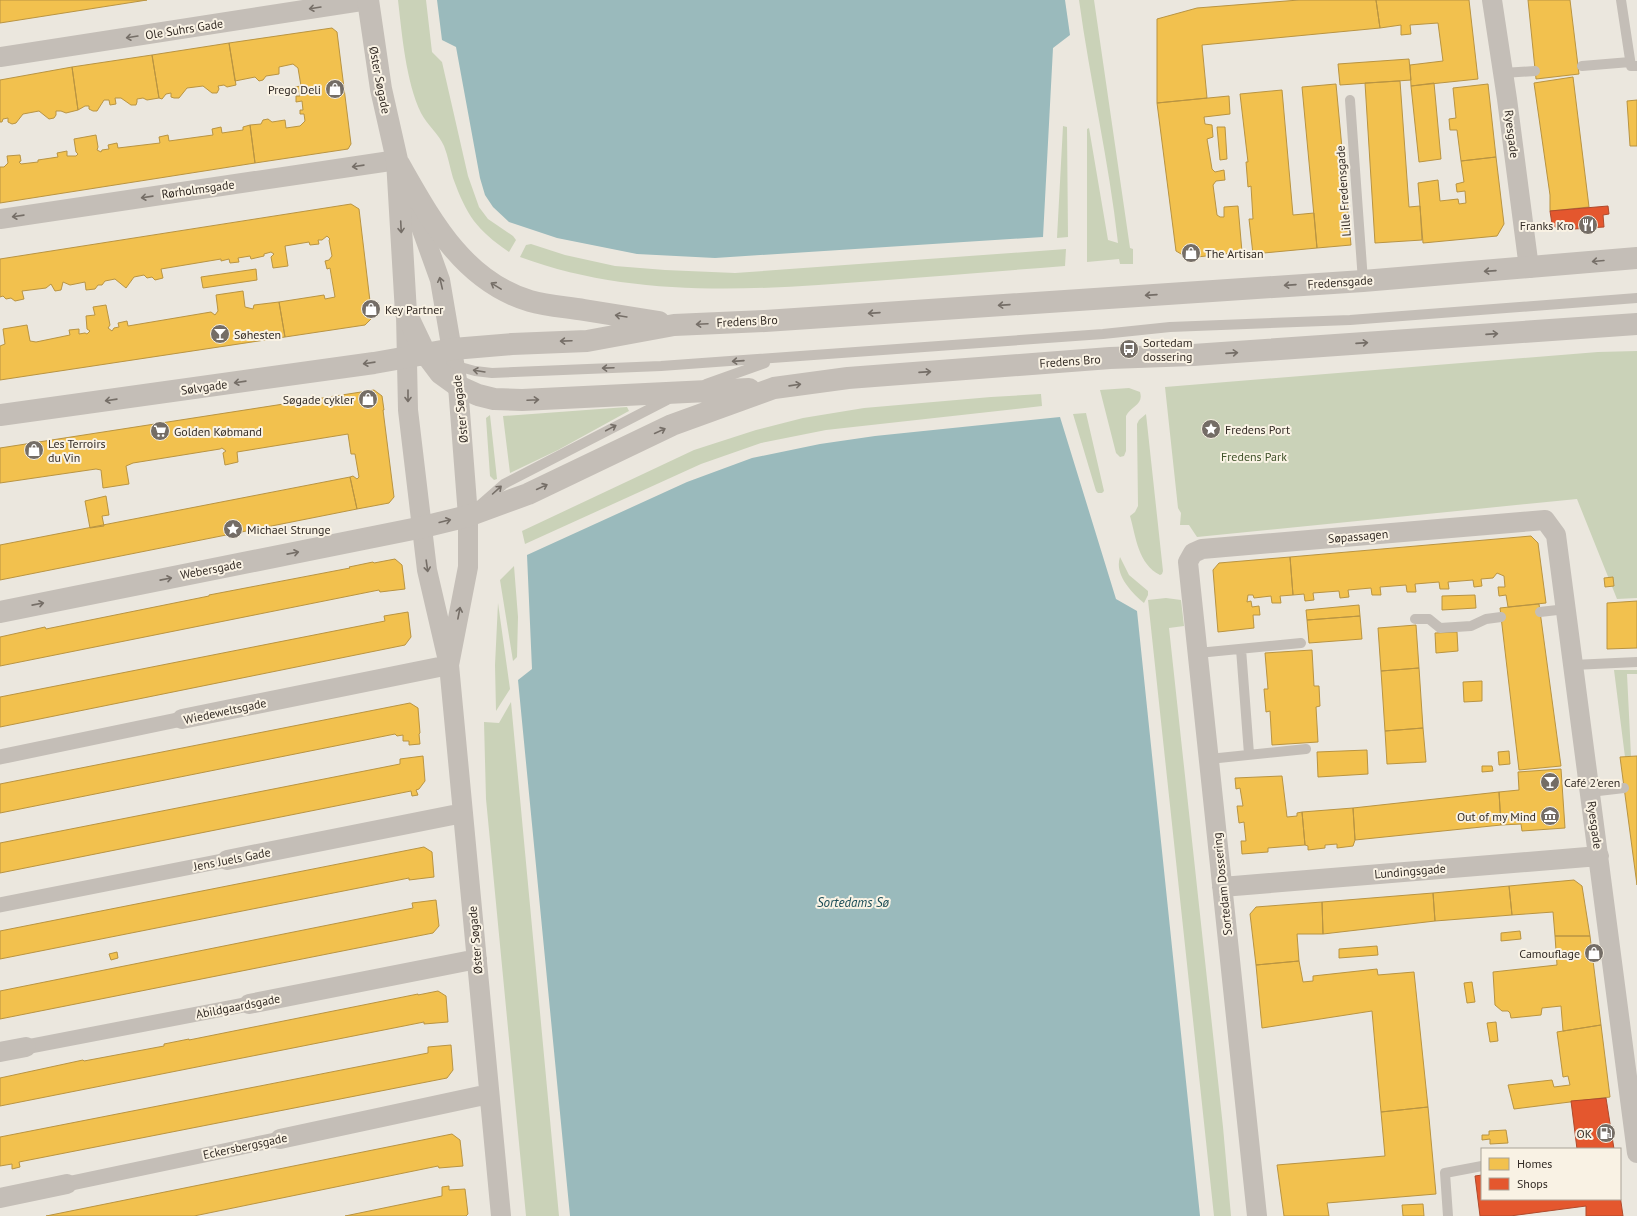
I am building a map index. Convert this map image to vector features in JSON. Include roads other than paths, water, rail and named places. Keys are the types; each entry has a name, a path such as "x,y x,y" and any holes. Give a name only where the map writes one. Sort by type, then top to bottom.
{"street":[{"name":"Ole Suhrs Gade","path":"0,57 368,0"},
{"name":"Øster Søgade","path":"368,0 381,89 397,160 440,280 456,367 468,516 468,567 449,665"},
{"name":"Ryesgade","path":"1492,0 1529,268"},
{"name":"Øster Søgade","path":"397,160 406,312"},
{"name":"Rørholmsgade","path":"0,218 397,160"},
{"path":"397,160 428,215 444,238 469,266 497,287 530,301 674,325"},
{"name":"Fredensgade","path":"1042,302 1363,281 1637,258"},
{"name":"Fredens Bro","path":"406,312 416,355 440,373 512,344 587,341 674,325 1042,302"},
{"name":"Fredens Bro","path":"456,367 478,395 494,399 522,400 774,388 848,378 1110,358 1201,355 1635,324"},
{"name":"Øster Søgade","path":"416,355 408,410 427,570 449,665 501,1216"},
{"name":"Sølvgade","path":"0,415 416,355 456,367"},
{"name":"Fredens Bro","path":"468,516 528,494 672,426 774,388"},
{"name":"Webersgade","path":"0,612 423,527 468,516"},
{"name":"Ryesgade","path":"1524,522 1545,520 1556,535 1590,792 1633,1090 1637,1154"},
{"name":"Søpassagen","path":"1193,553 1202,549 1524,522"},
{"name":"Sortedam Dossering","path":"1193,553 1188,562 1257,1216"},
{"name":"Wiedeweltsgade","path":"0,757 449,665"},
{"name":"Jens Juels Gade","path":"0,905 463,813"},
{"name":"Lundingsgade","path":"1222,888 1599,856"},
{"name":"Abildgaardsgade","path":"0,1052 477,959"},
{"name":"Eckersbergsgade","path":"0,1198 489,1094"}],"lane":[{"path":"1582,66 1634,64 1621,0"},
{"path":"1503,73 1535,70"},
{"name":"Lille Fredensgade","path":"1350,100 1363,281"},
{"path":"456,367 492,373 661,366 1103,334 1170,327 1343,320 1637,298"},
{"path":"468,516 504,484 656,404 777,358"},
{"path":"1540,612 1566,609"},
{"path":"1415,619 1430,619 1440,628 1471,626 1486,618 1501,617"},
{"path":"1198,653 1301,643"},
{"path":"1241,649 1249,754"},
{"path":"1573,664 1637,662"},
{"path":"1209,758 1306,749"},
{"path":"1590,792 1624,788"},
{"path":"1448,1216 1445,1173 1481,1166"}],"water":[{"path":"437,0 1065,0 1070,35 1053,48 1043,237 715,258 637,254 557,238 509,222 493,207 485,195 480,178 456,47 442,40"},
{"name":"Sortedams Sø","path":"1060,417 1116,599 1137,611 1200,1216 570,1216 518,680 532,669 527,555 687,482 752,458 820,444 875,436"}],"place":[{"name":"Prego Deli","path":"335,89"},
{"name":"Franks Kro","path":"1588,225"},
{"name":"The Artisan","path":"1191,253"},
{"name":"Key Partner","path":"371,309"},
{"name":"Søhesten","path":"220,334"},
{"name":"Sortedam dossering","path":"1129,349"},
{"name":"Søgade cykler","path":"368,399"},
{"name":"Fredens Port","path":"1211,429"},
{"name":"Golden Købmand","path":"160,431"},
{"name":"Les Terroirs du Vin","path":"34,450"},
{"name":"Michael Strunge","path":"233,529"},
{"name":"Café 2'eren","path":"1550,782"},
{"name":"Out of my Mind","path":"1550,816"},
{"name":"Camouflage","path":"1594,953"},
{"name":"OK","path":"1606,1133"}],"park label":[{"name":"Fredens Park","path":"1254,456"}]}
